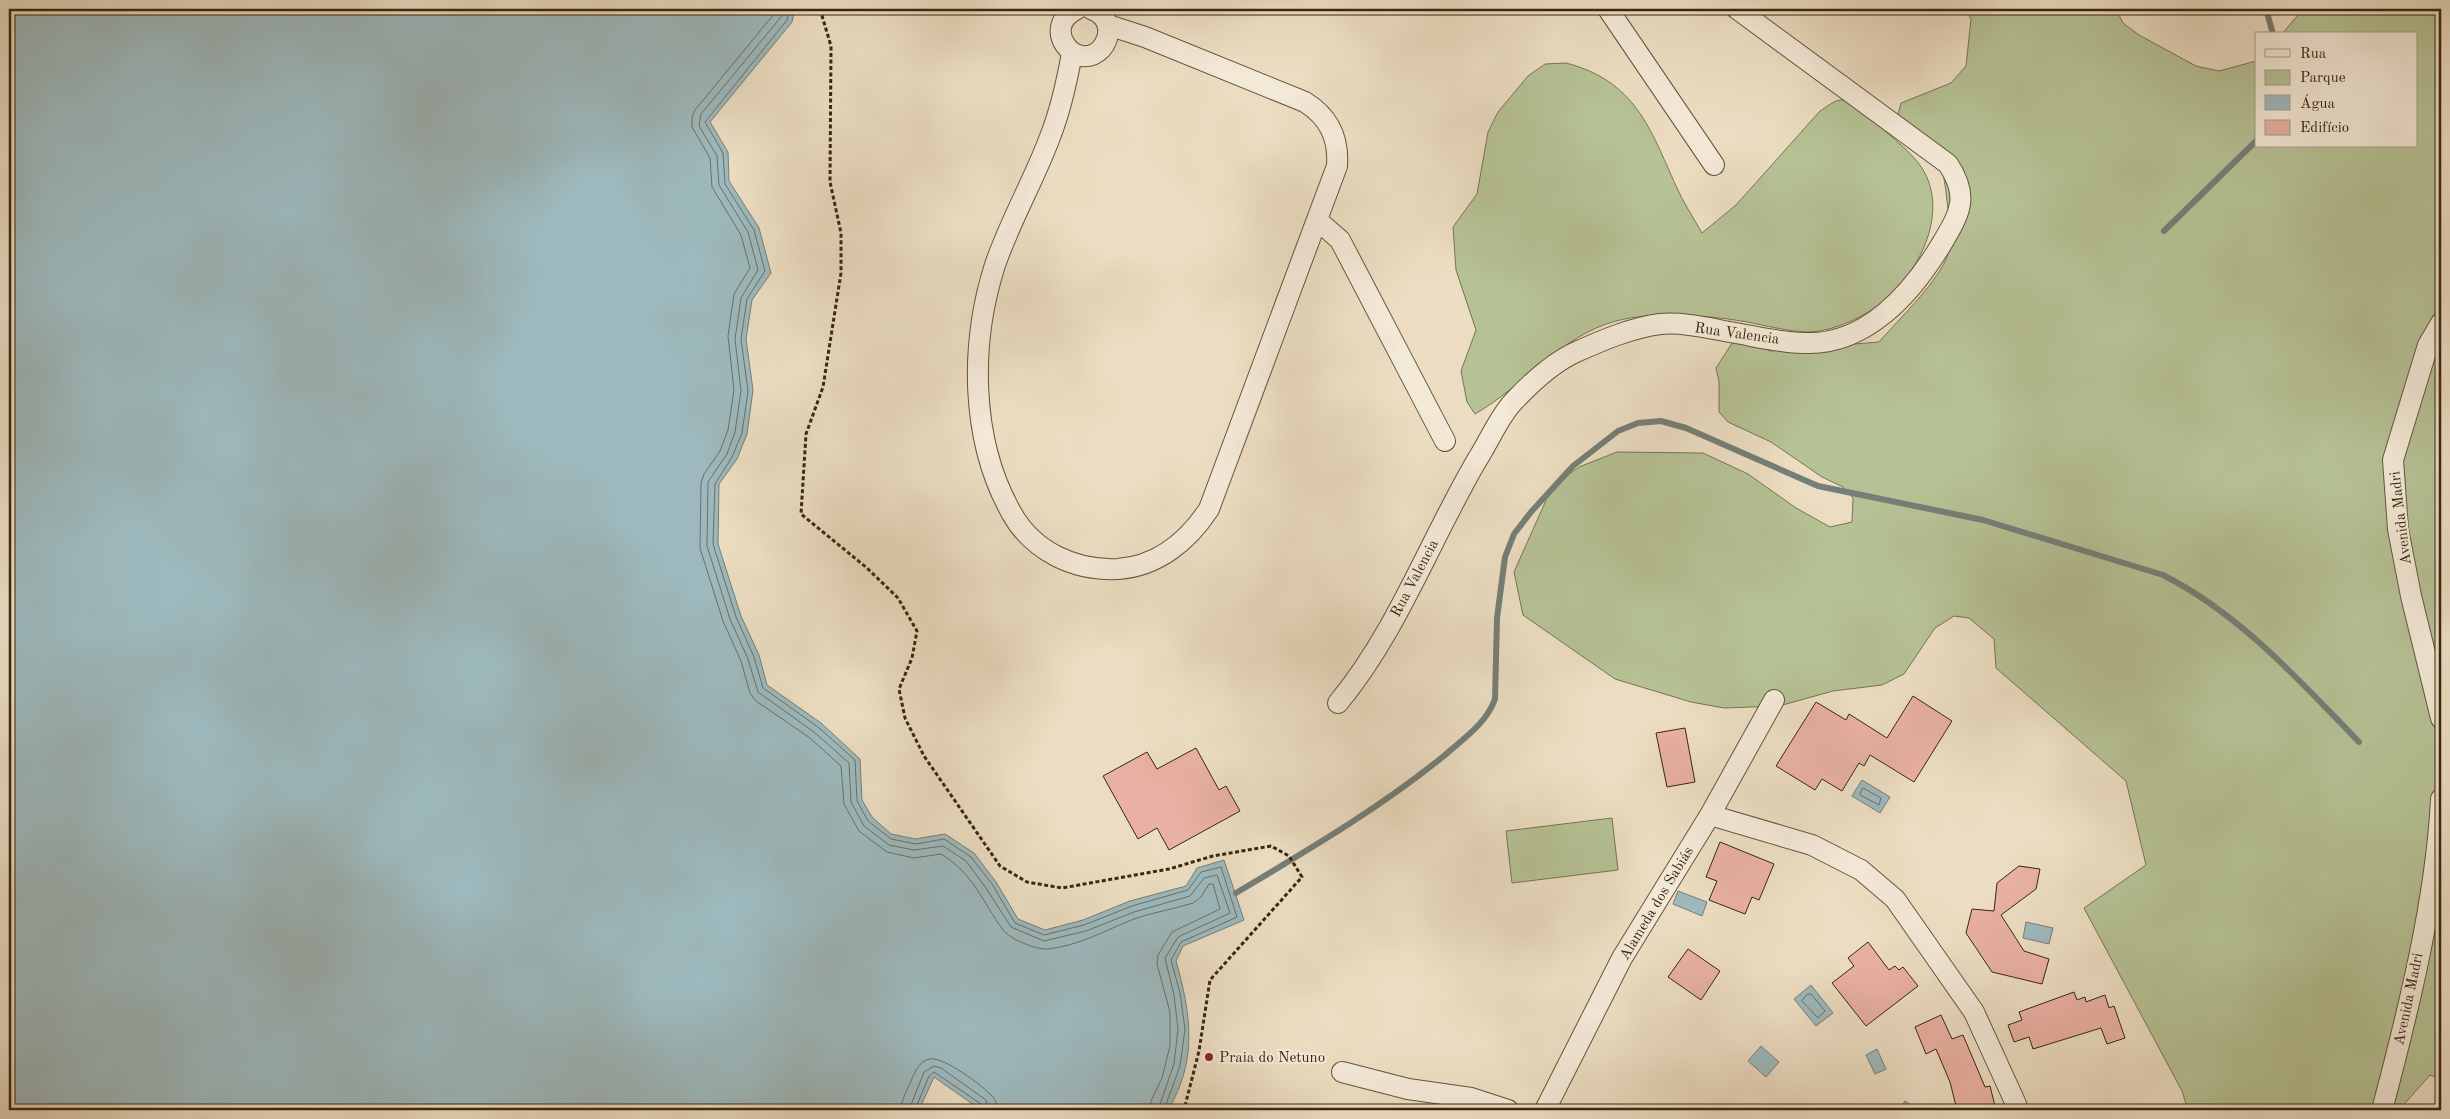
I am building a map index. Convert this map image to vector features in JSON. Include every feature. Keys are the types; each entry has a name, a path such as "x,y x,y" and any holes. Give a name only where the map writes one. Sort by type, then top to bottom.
{"street":[{"path":"1072,10 1060,28 1065,46 1081,56 1099,51 1108,35 1108,25 1104,17 1091,9"},
{"path":"1608,9 1714,164"},
{"name":"Rua Valencia","path":"1338,703 1361,675 1462,486 1512,402 1545,373 1572,354 1614,335 1662,324 1698,327 1804,343 1827,341 1857,332 1882,318 1901,298 1938,249 1960,214 1962,194 1957,178 1948,164 1736,9"},
{"path":"1072,52 1060,110 1050,138 996,264 986,302 978,356 981,417 995,476 1015,519 1040,546 1071,563 1106,569 1124,568 1158,558 1188,537 1200,524 1209,509 1337,166 1338,155 1329,125 1315,108 1305,102 1145,37 1108,25"},
{"path":"1317,220 1340,240 1445,441"},
{"name":"Avenida Madri","path":"2441,323 2428,346 2393,460 2398,529 2411,596 2441,718"},
{"name":"Alameda dos Sabiás","path":"1545,1110 1622,958 1710,815 1774,700"},
{"name":"Avenida Madri","path":"2382,1110 2412,986 2429,899 2441,799"},
{"path":"1710,815 1812,845 1861,870 1895,899 1974,1012 2016,1104 2016,1110"},
{"path":"1342,1072 1408,1089 1471,1098 1508,1110"}],"path":[{"path":"820,9 830,46 830,182 841,233 841,273 823,387 806,434 801,514 867,568 898,598 917,631 912,658 899,689 905,718 924,756 1000,866 1028,882 1062,888 1170,869 1213,856 1271,846 1289,856 1302,877 1210,980 1199,1052 1184,1110"}],"green space":[{"path":"1965,9 2116,9 2123,23 2139,35 2196,66 2219,71 2255,61 2255,148 2418,148 2418,32 2284,32 2303,9 2441,9 2441,1079 2430,1075 2399,1110 2188,1110 2182,1091 2084,908 2146,865 2126,781 1996,668 1994,639 1969,618 1954,616 1935,628 1904,674 1882,685 1833,691 1779,706 1724,708 1691,702 1615,679 1523,615 1514,572 1552,487 1579,467 1617,452 1703,453 1748,474 1796,508 1830,527 1852,522 1853,498 1843,487 1822,477 1771,442 1728,422 1719,412 1719,382 1716,368 1736,337 1770,351 1879,342 1918,300 1937,276 1948,254 1950,238 1943,173 1911,147 1897,118 1901,103 1951,83 1966,66 1971,19"},
{"path":"1566,63 1589,71 1609,82 1637,110 1648,126 1685,204 1702,233 1736,205 1820,111 1840,100 1854,104 1914,157 1930,185 1933,202 1932,220 1920,256 1899,287 1886,299 1860,317 1828,329 1807,332 1747,322 1681,315 1631,318 1596,328 1560,350 1493,403 1475,414 1467,402 1461,371 1476,330 1456,270 1453,227 1477,194 1488,132 1498,112 1528,76 1545,64"},
{"path":"1612,818 1618,870 1512,883 1506,831"}],"water":[{"path":"9,9 795,9 792,22 710,122 728,152 729,181 759,228 771,273 752,300 746,339 753,390 747,434 737,459 719,484 718,544 741,616 759,655 767,685 821,723 860,759 862,800 872,817 891,834 915,839 945,834 974,853 996,882 1018,919 1045,930 1083,920 1130,901 1186,886 1197,868 1224,860 1244,920 1183,946 1176,961 1185,1000 1189,1037 1184,1073 1178,1091 1168,1110 981,1110 934,1077 919,1110 9,1110"},
{"path":"1862,780 1890,797 1880,813 1852,796"},
{"path":"1678,891 1707,902 1702,916 1673,904"},
{"path":"2026,922 2053,928 2049,944 2023,938"},
{"path":"1811,985 1833,1013 1816,1026 1794,999"},
{"path":"1761,1046 1779,1062 1766,1077 1748,1061"},
{"path":"1877,1049 1886,1069 1875,1074 1866,1055"},
{"path":"1905,1101 1918,1110 1899,1110"}],"building":[{"path":"1913,696 1952,721 1914,782 1870,755 1864,766 1859,763 1842,791 1822,779 1815,790 1776,766 1816,702 1846,720 1849,714 1887,738"},
{"path":"1685,728 1695,782 1667,787 1656,733"},
{"path":"1196,748 1219,790 1226,786 1240,811 1169,850 1157,828 1138,839 1103,776 1147,752 1157,769"},
{"path":"1720,842 1774,864 1759,900 1752,897 1745,914 1709,900 1717,881 1706,877"},
{"path":"2019,866 2040,869 2036,889 2001,915 2024,951 2049,959 2042,984 1992,972 1966,933 1972,909 1994,911 1997,883"},
{"path":"1868,942 1889,970 1895,966 1899,970 1903,967 1918,986 1866,1026 1832,983 1854,966 1848,958"},
{"path":"1688,949 1720,971 1701,1000 1668,977"},
{"path":"2074,992 2077,1000 2085,997 2086,1002 2105,995 2109,1008 2114,1006 2125,1038 2107,1044 2101,1028 2033,1049 2029,1037 2014,1042 2008,1025 2022,1020 2019,1012"},
{"path":"1941,1015 1952,1039 1963,1035 1985,1087 1990,1086 1996,1110 1957,1110 1950,1082 1936,1049 1926,1054 1915,1027"}],"waterway":[{"path":"2266,9 2272,32"},
{"path":"2164,231 2255,142"},
{"path":"1236,893 1343,828 1395,793 1445,755 1486,716 1495,699 1497,618 1505,557 1514,534 1531,512 1573,466 1618,431 1638,423 1661,421 1686,428 1818,486 1983,520 2163,575 2218,609 2243,629 2291,672 2359,742"}],"place":[{"name":"Praia do Netuno","path":"1209,1057"}]}
